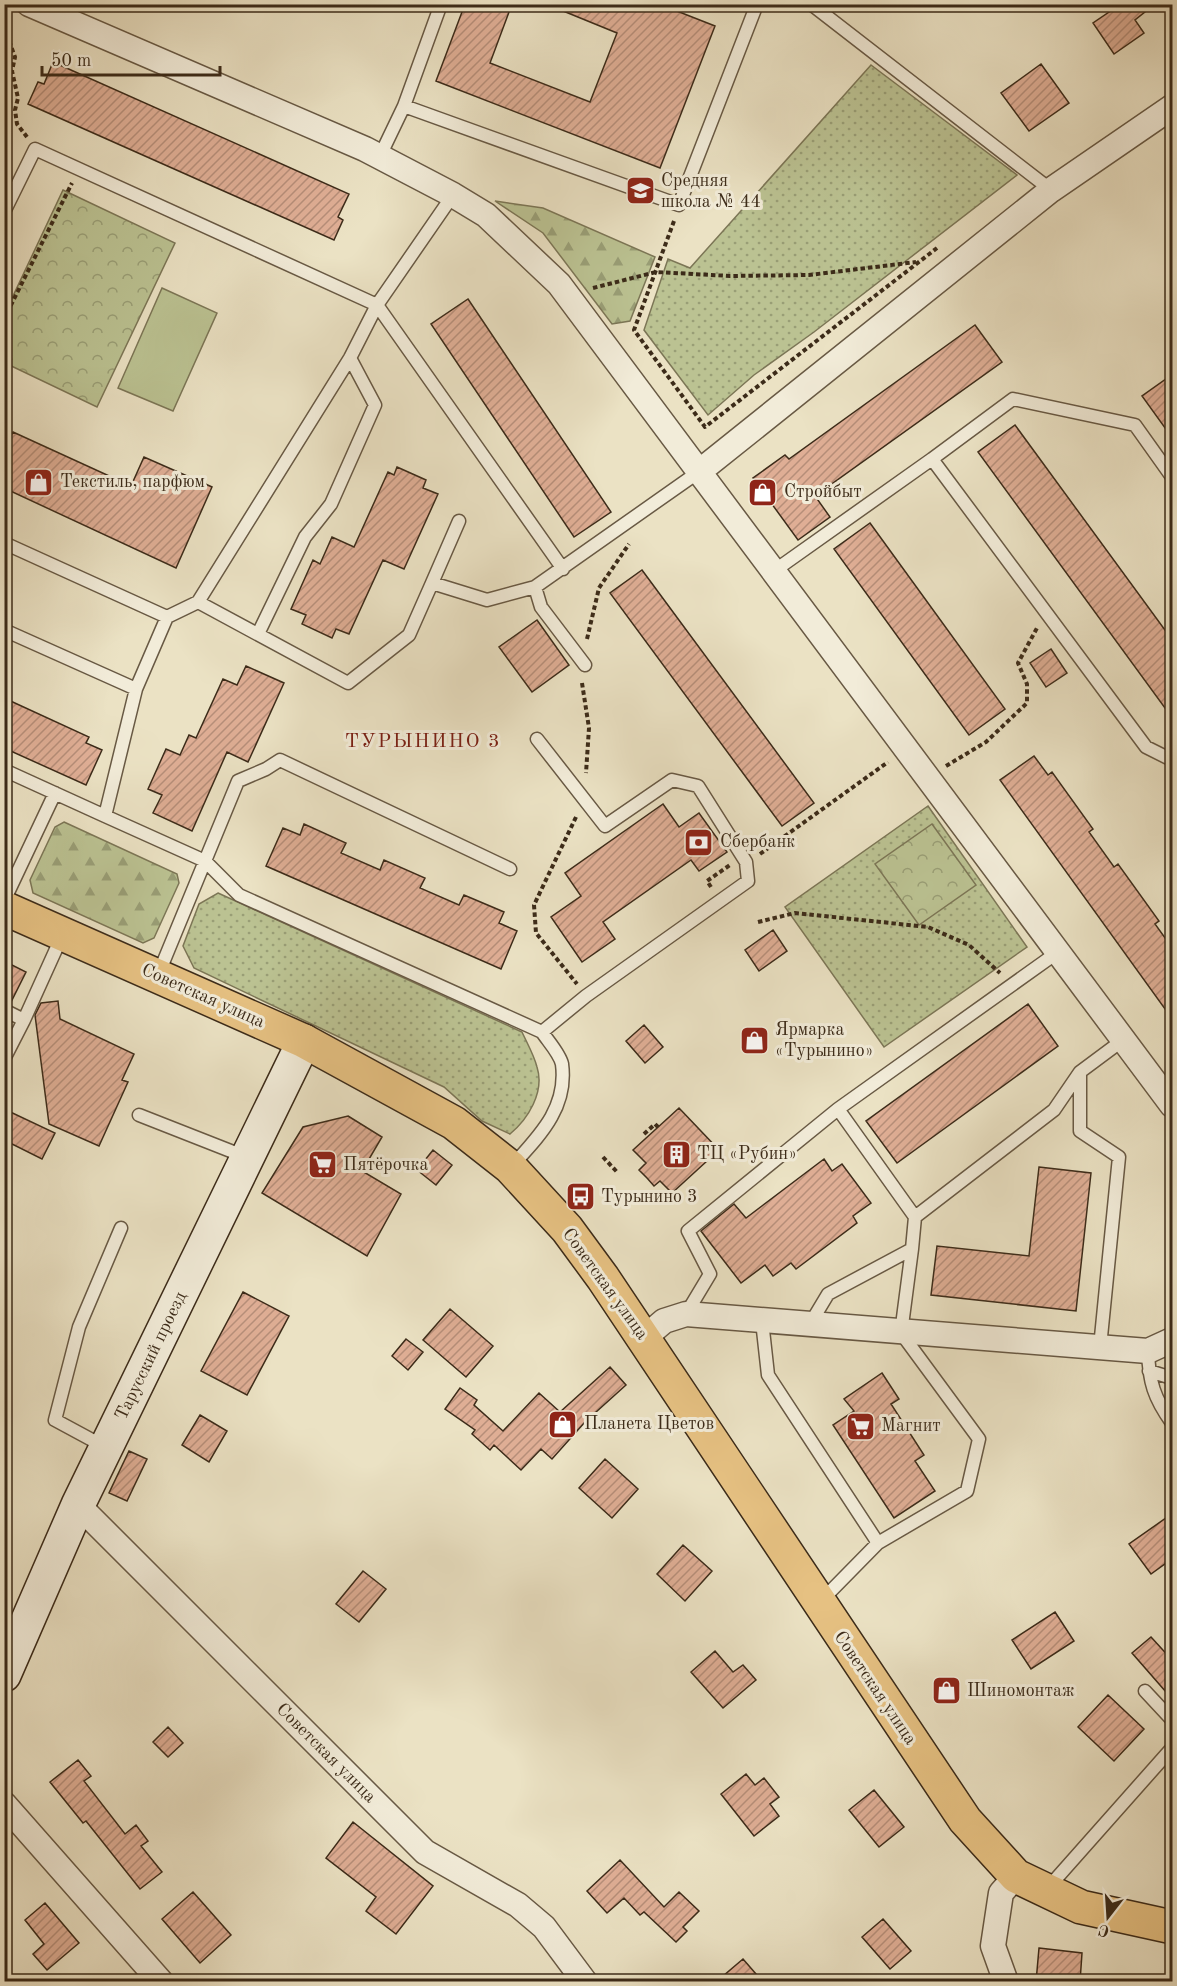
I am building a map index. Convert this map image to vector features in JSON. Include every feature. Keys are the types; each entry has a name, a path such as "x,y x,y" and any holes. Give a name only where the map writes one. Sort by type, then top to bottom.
{"main road":[{"name":"Советская улица","path":"4,908 304,1041 454,1124 510,1167 567,1228 644,1338 818,1604 965,1820 1016,1876 1081,1907 1173,1927"}],"street":[{"path":"29,4 380,156 486,215 559,284 1173,1105"},
{"path":"700,471 1051,190 1173,107"},
{"name":"Тарусский проезд","path":"4,1675 78,1505 304,1041"},
{"path":"644,1338 664,1322 686,1314 901,1333 1100,1347 1149,1361 1173,1340"},
{"name":"Советская улица","path":"78,1505 425,1852 518,1905 544,1927 585,1982"},
{"path":"4,1804 161,1982"},
{"path":"1006,1982 993,1946 1001,1893 1016,1876"}],"lane":[{"path":"380,156 405,106 441,4"},
{"path":"405,106 679,205 757,4"},
{"path":"811,4 1051,190"},
{"path":"4,212 35,149 377,305 563,569"},
{"path":"105,816 136,689 166,617 198,602 350,358 377,305 453,195"},
{"path":"258,634 305,537 331,504 375,405 350,358"},
{"path":"774,571 933,459 1013,399 1136,425 1173,477"},
{"path":"933,459 1146,747 1173,760"},
{"path":"432,583 487,600 535,587 700,471"},
{"path":"198,602 348,683 410,634 459,521"},
{"path":"4,543 166,617"},
{"path":"535,587 541,607 585,665"},
{"path":"4,630 136,689"},
{"path":"537,739 605,826 672,780 698,786 746,862 748,881 586,996 542,1032"},
{"path":"158,976 238,781 280,760 510,869"},
{"path":"4,770 205,861 239,895 542,1032 562,1062 559,1105 546,1128 510,1167"},
{"path":"4,901 55,793"},
{"path":"4,1059 63,934"},
{"path":"686,1314 710,1274 688,1231 838,1109 1058,952"},
{"path":"4,1010 24,1020"},
{"path":"915,1216 1054,1110 1080,1072 1123,1040"},
{"path":"1080,1072 1080,1131 1119,1157 1100,1347"},
{"path":"818,1604 878,1543 967,1491 979,1439 901,1333 915,1216 838,1109"},
{"path":"139,1115 247,1158"},
{"path":"106,1448 56,1420 79,1327 121,1228"},
{"path":"809,1325 828,1294 912,1249"},
{"path":"762,1321 768,1375 878,1543"},
{"path":"1149,1361 1173,1378"},
{"path":"1149,1361 1156,1400 1173,1423"},
{"path":"1145,1692 1173,1720"},
{"path":"1046,1890 1173,1748"}],"path":[{"path":"4,27 15,57 12,71 18,98 15,110 17,124 35,149"},
{"path":"4,319 79,169"},
{"path":"679,205 634,330 705,427 946,241"},
{"path":"593,288 656,272 730,276 809,275 917,262"},
{"path":"586,996 536,933 534,905 585,799 590,728 581,688 589,622 599,588 621,559 647,508"},
{"path":"926,774 950,765 986,742 1026,703 1027,684 1018,663 1036,629 1054,620"},
{"path":"746,862 797,829 906,748"},
{"path":"758,922 795,913 928,927 969,945 1014,985"},
{"path":"644,1134 655,1124 658,1127"},
{"path":"603,1157 617,1172"}],"green space":[{"path":"871,65 1017,175 814,332 754,375 708,415 644,330 668,259 690,268"},
{"path":"63,190 175,243 97,407 5,363 5,313"},
{"path":"495,201 543,208 655,257 630,321 612,324 543,233"},
{"path":"162,288 217,313 173,411 118,388"},
{"path":"928,806 1027,947 884,1047 785,907"},
{"path":"64,822 177,874 179,883 154,938 143,943 33,893 30,880 55,827"},
{"path":"932,824 976,885 919,925 875,864"},
{"path":"218,893 522,1032 534,1058 539,1076 537,1095 529,1113 510,1134 482,1121 444,1087 194,968 183,946 199,904"}],"building":[{"path":"465,4 512,4 490,63 590,102 617,33 546,4 659,4 715,26 660,168 436,81"},
{"path":"1121,4 1155,4 1135,20 1144,33 1114,54 1093,23"},
{"path":"53,62 349,194 338,217 343,220 334,240 28,104 38,82 44,84"},
{"path":"1041,64 1069,103 1029,131 1001,93"},
{"path":"468,299 611,512 574,537 431,324"},
{"path":"975,325 1002,362 815,496 830,517 798,540 753,478 785,455 789,459"},
{"path":"1173,374 1173,439 1142,396"},
{"path":"1015,425 1173,641 1173,719 978,452"},
{"path":"13,432 131,486 144,457 212,487 176,568 4,488 4,449"},
{"path":"397,467 426,480 423,488 438,494 404,569 383,560 349,634 336,629 332,638 302,624 306,615 291,609 313,560 320,564 332,537 354,547 388,472 394,475"},
{"path":"870,523 1005,709 969,735 834,549"},
{"path":"642,570 814,803 782,826 610,593"},
{"path":"537,620 569,665 532,692 499,647"},
{"path":"1051,649 1067,673 1046,687 1030,663"},
{"path":"246,666 284,683 248,762 227,752 192,831 153,813 162,795 148,789 166,749 180,755 189,735 196,738 223,679 237,685"},
{"path":"4,698 89,737 86,743 102,750 86,785 4,748"},
{"path":"1034,756 1048,775 1052,772 1093,829 1089,832 1114,867 1118,864 1159,921 1155,924 1173,949 1173,1020 1000,780"},
{"path":"663,804 679,827 699,813 727,852 699,871 691,860 603,922 615,939 582,962 551,917 581,896 565,873"},
{"path":"304,824 346,843 341,853 380,870 384,860 425,878 420,888 459,905 464,895 504,912 499,923 517,931 501,969 266,866 283,828 300,835"},
{"path":"773,930 787,951 759,971 745,950"},
{"path":"4,961 26,972 10,1004 4,1002"},
{"path":"58,1001 60,1019 134,1054 122,1080 128,1082 99,1146 49,1124 35,1015 41,1003"},
{"path":"1028,1004 1058,1046 897,1163 866,1121"},
{"path":"644,1025 663,1047 645,1063 626,1041"},
{"name":"ТЦ «Рубин»","path":"679,1108 719,1150 672,1193 660,1181 654,1186 639,1170 646,1163 633,1150"},
{"path":"4,1109 55,1133 42,1159 4,1140"},
{"name":"Пятёрочка","path":"348,1116 382,1137 362,1171 401,1194 367,1256 262,1193 303,1127"},
{"path":"433,1150 452,1165 436,1185 417,1170"},
{"path":"824,1159 832,1171 842,1164 871,1203 853,1216 857,1223 796,1269 791,1263 773,1276 765,1265 741,1283 701,1231 734,1204 746,1218"},
{"path":"1039,1167 1091,1173 1076,1311 931,1295 937,1246 1029,1256"},
{"path":"243,1292 289,1316 247,1395 201,1371"},
{"path":"450,1309 493,1346 466,1377 423,1340"},
{"path":"406,1339 423,1352 408,1370 392,1356"},
{"path":"610,1367 626,1385 585,1422 552,1459 541,1449 521,1470 494,1445 490,1450 472,1434 475,1430 445,1409 460,1388 477,1400 474,1405 503,1431 539,1393 560,1412"},
{"path":"882,1373 899,1399 891,1404 924,1455 915,1461 935,1491 894,1518 833,1425 854,1411 844,1399"},
{"path":"200,1415 227,1431 209,1462 182,1445"},
{"path":"129,1451 147,1459 127,1501 109,1493"},
{"path":"605,1459 638,1489 612,1518 579,1488"},
{"path":"1173,1513 1173,1558 1151,1574 1129,1544"},
{"path":"683,1545 712,1571 685,1601 657,1574"},
{"path":"363,1571 386,1589 359,1622 336,1604"},
{"path":"1055,1612 1074,1641 1031,1669 1012,1640"},
{"path":"1151,1637 1173,1661 1173,1700 1132,1653"},
{"path":"715,1651 733,1672 743,1665 756,1680 723,1708 691,1672"},
{"path":"1108,1695 1144,1729 1114,1761 1078,1727"},
{"path":"168,1727 183,1743 168,1757 153,1742"},
{"path":"78,1760 91,1776 84,1781 125,1834 136,1825 148,1841 141,1846 162,1872 140,1889 86,1821 83,1823 50,1782"},
{"path":"746,1774 755,1785 764,1778 779,1797 770,1804 779,1816 754,1836 721,1794"},
{"path":"874,1790 904,1827 879,1847 849,1810"},
{"path":"353,1822 433,1886 396,1934 366,1911 376,1897 326,1858"},
{"path":"620,1860 664,1907 679,1892 699,1911 683,1927 687,1931 676,1942 644,1912 640,1915 624,1898 607,1913 587,1891"},
{"path":"193,1892 231,1935 200,1963 162,1919"},
{"path":"45,1903 79,1943 47,1970 33,1954 44,1944 25,1920"},
{"path":"883,1919 911,1951 890,1969 862,1937"},
{"path":"1039,1948 1082,1953 1080,1982 1036,1982"},
{"path":"743,1959 763,1982 716,1982"}],"place":[{"name":"Средняя школа № 44","path":"640,191"},
{"name":"Текстиль, парфюм","path":"39,482"},
{"name":"Стройбыт","path":"763,492"},
{"name":"Сбербанк","path":"699,842"},
{"name":"Ярмарка «Турынино»","path":"754,1040"},
{"name":"ТЦ «Рубин»","path":"676,1154"},
{"name":"Пятёрочка","path":"322,1165"},
{"name":"Турынино 3","path":"580,1197"},
{"name":"Планета Цветов","path":"563,1424"},
{"name":"Магнит","path":"860,1426"},
{"name":"Шиномонтаж","path":"946,1691"}],"district":[{"name":"ТУРЫНИНО 3","path":"423,742"}]}
